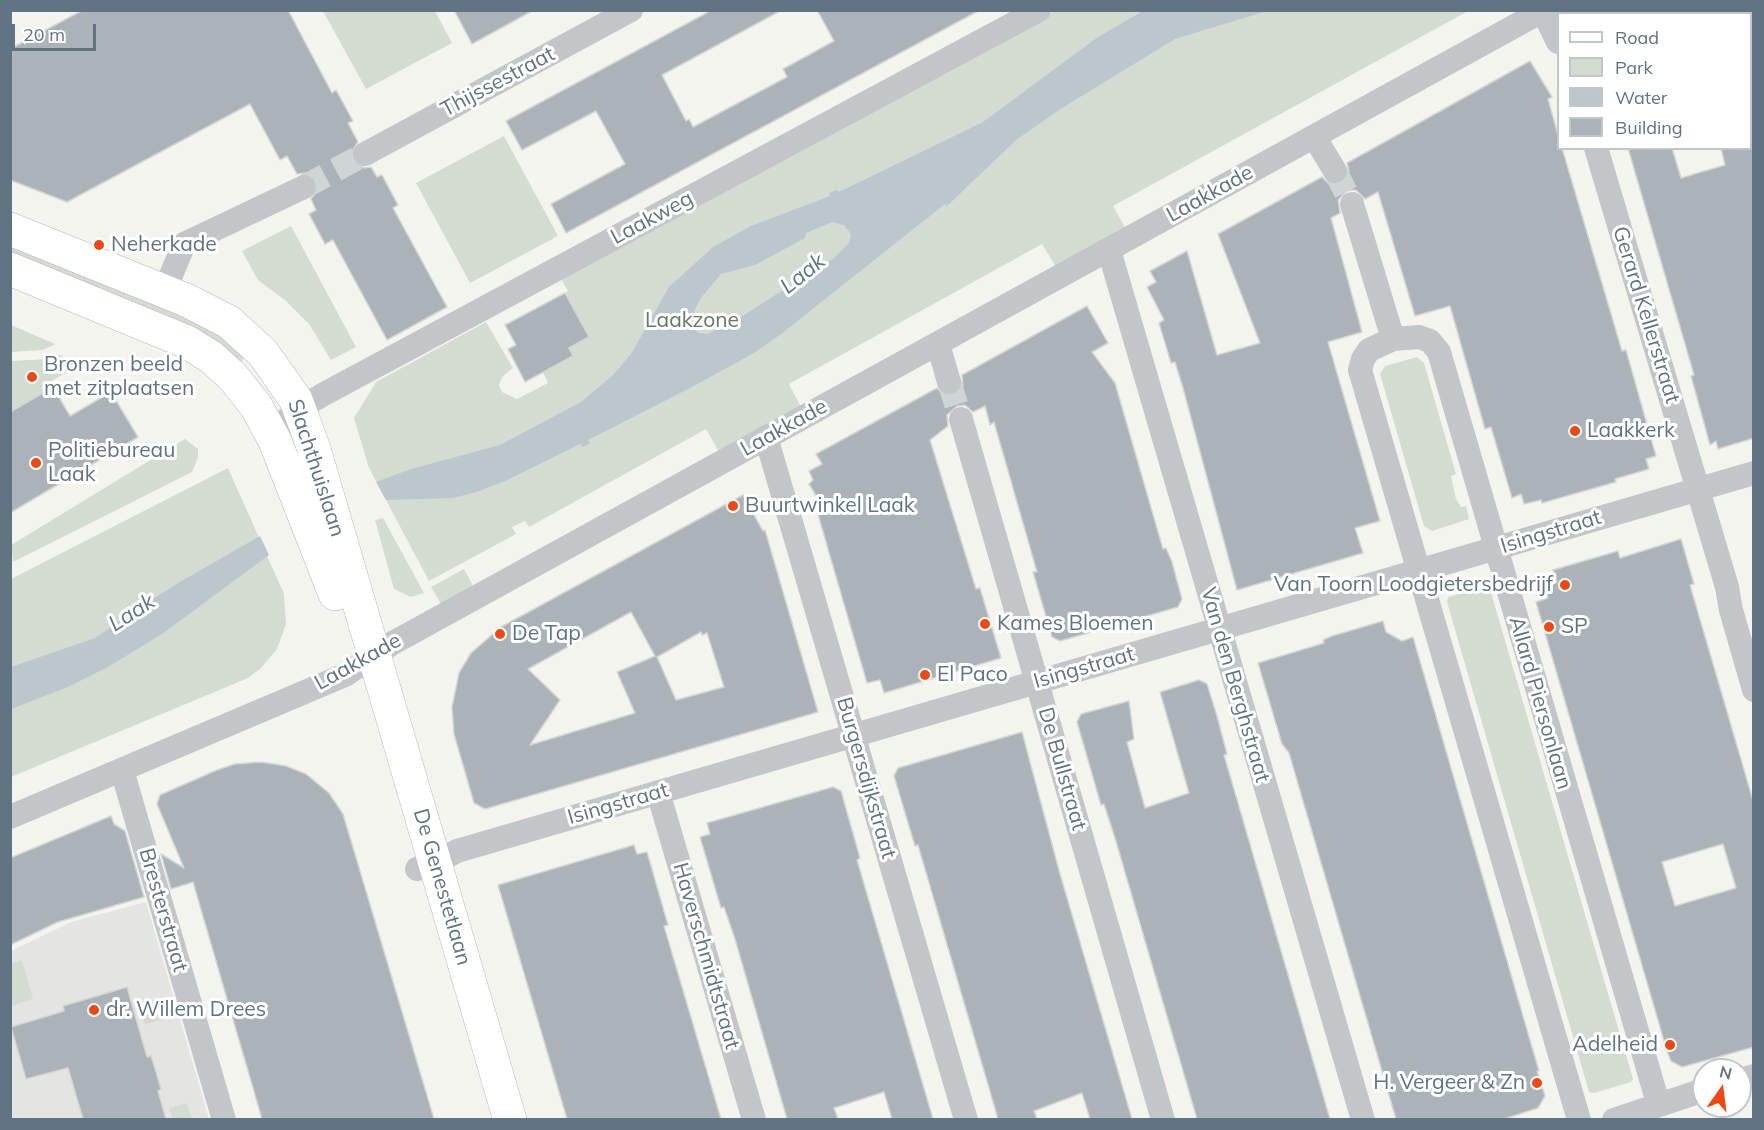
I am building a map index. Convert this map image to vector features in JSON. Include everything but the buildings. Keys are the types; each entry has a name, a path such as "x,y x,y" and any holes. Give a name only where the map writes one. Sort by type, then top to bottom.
{"main road":[{"name":"Slachthuislaan","path":"10,229 211,312 238,328 263,353 300,408 376,654"},
{"name":"Slachthuislaan","path":"10,270 149,325 198,349 222,366 242,386 271,434 330,579 376,654"},
{"name":"De Genestetlaan","path":"376,654 426,866 490,1119"},
{"name":"De Genestetlaan","path":"426,866 510,1119"}],"street":[{"name":"Thijssestraat","path":"365,154 631,10"},
{"name":"Laakweg","path":"271,434 300,408 1039,10"},
{"path":"1543,11 1557,40"},
{"name":"Laakkade","path":"10,817 330,682 376,654 766,437 1543,11"},
{"path":"1315,138 1335,171"},
{"name":"Gerard Kellerstraat","path":"1597,150 1698,489 1754,690"},
{"path":"164,292 184,244 304,187"},
{"path":"1352,204 1393,339"},
{"name":"Van den Berghstraat","path":"1109,250 1363,1119"},
{"name":"Allard Piersonlaan","path":"1579,1119 1360,370 1369,350 1393,339 1419,337 1430,341 1439,352 1658,1103"},
{"path":"938,344 950,382"},
{"name":"De Bullstraat","path":"960,419 1163,1119"},
{"name":"Burgersdijkstraat","path":"766,437 966,1119"},
{"name":"Isingstraat","path":"426,866 457,851 1754,473"},
{"name":"Bresterstraat","path":"122,770 224,1119"},
{"name":"Haverschmidtstraat","path":"658,792 754,1119"},
{"path":"1619,1119 1658,1103 1692,1093"}],"shaded area":[{"name":"dr. Willem Drees","path":"146,902 209,1119 11,1120 11,951 71,922"}],"green space":[{"path":"323,11 435,11 452,43 366,89"},
{"name":"Laakzone","path":"1055,11 1468,11 1113,206 1126,229 1056,267 1042,244 789,384 801,407 719,452 706,429 529,527 525,521 512,527 516,534 429,581 369,468 354,418 376,382 486,322 513,368 502,377 499,385 502,392 517,399 548,383 543,372 573,356 569,348 589,337 565,293 568,291 560,277"},
{"path":"504,136 558,236 470,283 416,183"},
{"path":"291,226 356,347 331,360 309,324 286,301 258,280 242,251"},
{"path":"10,245 214,329 244,356 243,360 240,363 11,258"},
{"path":"11,325 55,344 43,350 11,352"},
{"path":"59,355 81,364 50,382 53,387 11,412 11,361 49,359"},
{"path":"1417,357 1424,363 1456,474 1451,476 1456,499 1461,507 1466,506 1469,519 1432,531 1424,526 1380,374 1385,366"},
{"path":"185,439 198,449 198,457 192,472 13,562 11,545"},
{"path":"228,468 284,594 286,624 277,649 261,668 248,678 11,777 11,579"},
{"path":"383,518 424,593 411,597 394,589 375,520"},
{"path":"464,569 473,586 441,604 431,587"},
{"path":"1486,586 1490,589 1633,1079 1631,1082 1594,1093 1589,1092 1447,602 1448,597"},
{"path":"22,960 33,999 11,1006 11,964"},
{"path":"158,1001 164,1019 145,1025 140,1006"},
{"path":"187,1103 192,1119 173,1119 169,1108"}],"water":[{"path":"1143,11 1267,11 1175,39 1062,108 1016,140 947,206 945,204 754,353 588,440 590,443 583,447 580,444 505,481 453,498 386,500 376,482 411,469 500,445 581,402 613,375 631,354 669,287 713,247 751,226 830,196 829,193 837,190 839,192 983,122 1098,37","holes":["832,222 844,225 851,234 849,243 834,258 733,322 707,334 699,333 692,328 690,320 700,299 721,274 755,265 805,238 806,233"]},
{"path":"260,536 269,555 162,634 108,667 68,687 11,709 11,667 95,638 173,586"}],"tunnel":[{"path":"304,187 365,154"},
{"path":"1335,171 1352,204"},
{"path":"949,382 961,419"}],"place":[{"name":"Neherkade","path":"99,245"},
{"name":"Bronzen beeld met zitplaatsen","path":"32,377"},
{"name":"Laakkerk","path":"1575,431"},
{"name":"Politiebureau Laak","path":"36,463"},
{"name":"Buurtwinkel Laak","path":"733,506"},
{"name":"Van Toorn Loodgietersbedrijf","path":"1565,585"},
{"name":"Kames Bloemen","path":"985,624"},
{"name":"SP","path":"1549,627"},
{"name":"De Tap","path":"500,634"},
{"name":"El Paco","path":"925,675"},
{"name":"dr. Willem Drees","path":"94,1010"},
{"name":"Adelheid","path":"1670,1045"},
{"name":"H. Vergeer & Zn","path":"1537,1083"}],"water label":[{"name":"Laak","path":"803,274"},
{"name":"Laak","path":"132,613"}]}
